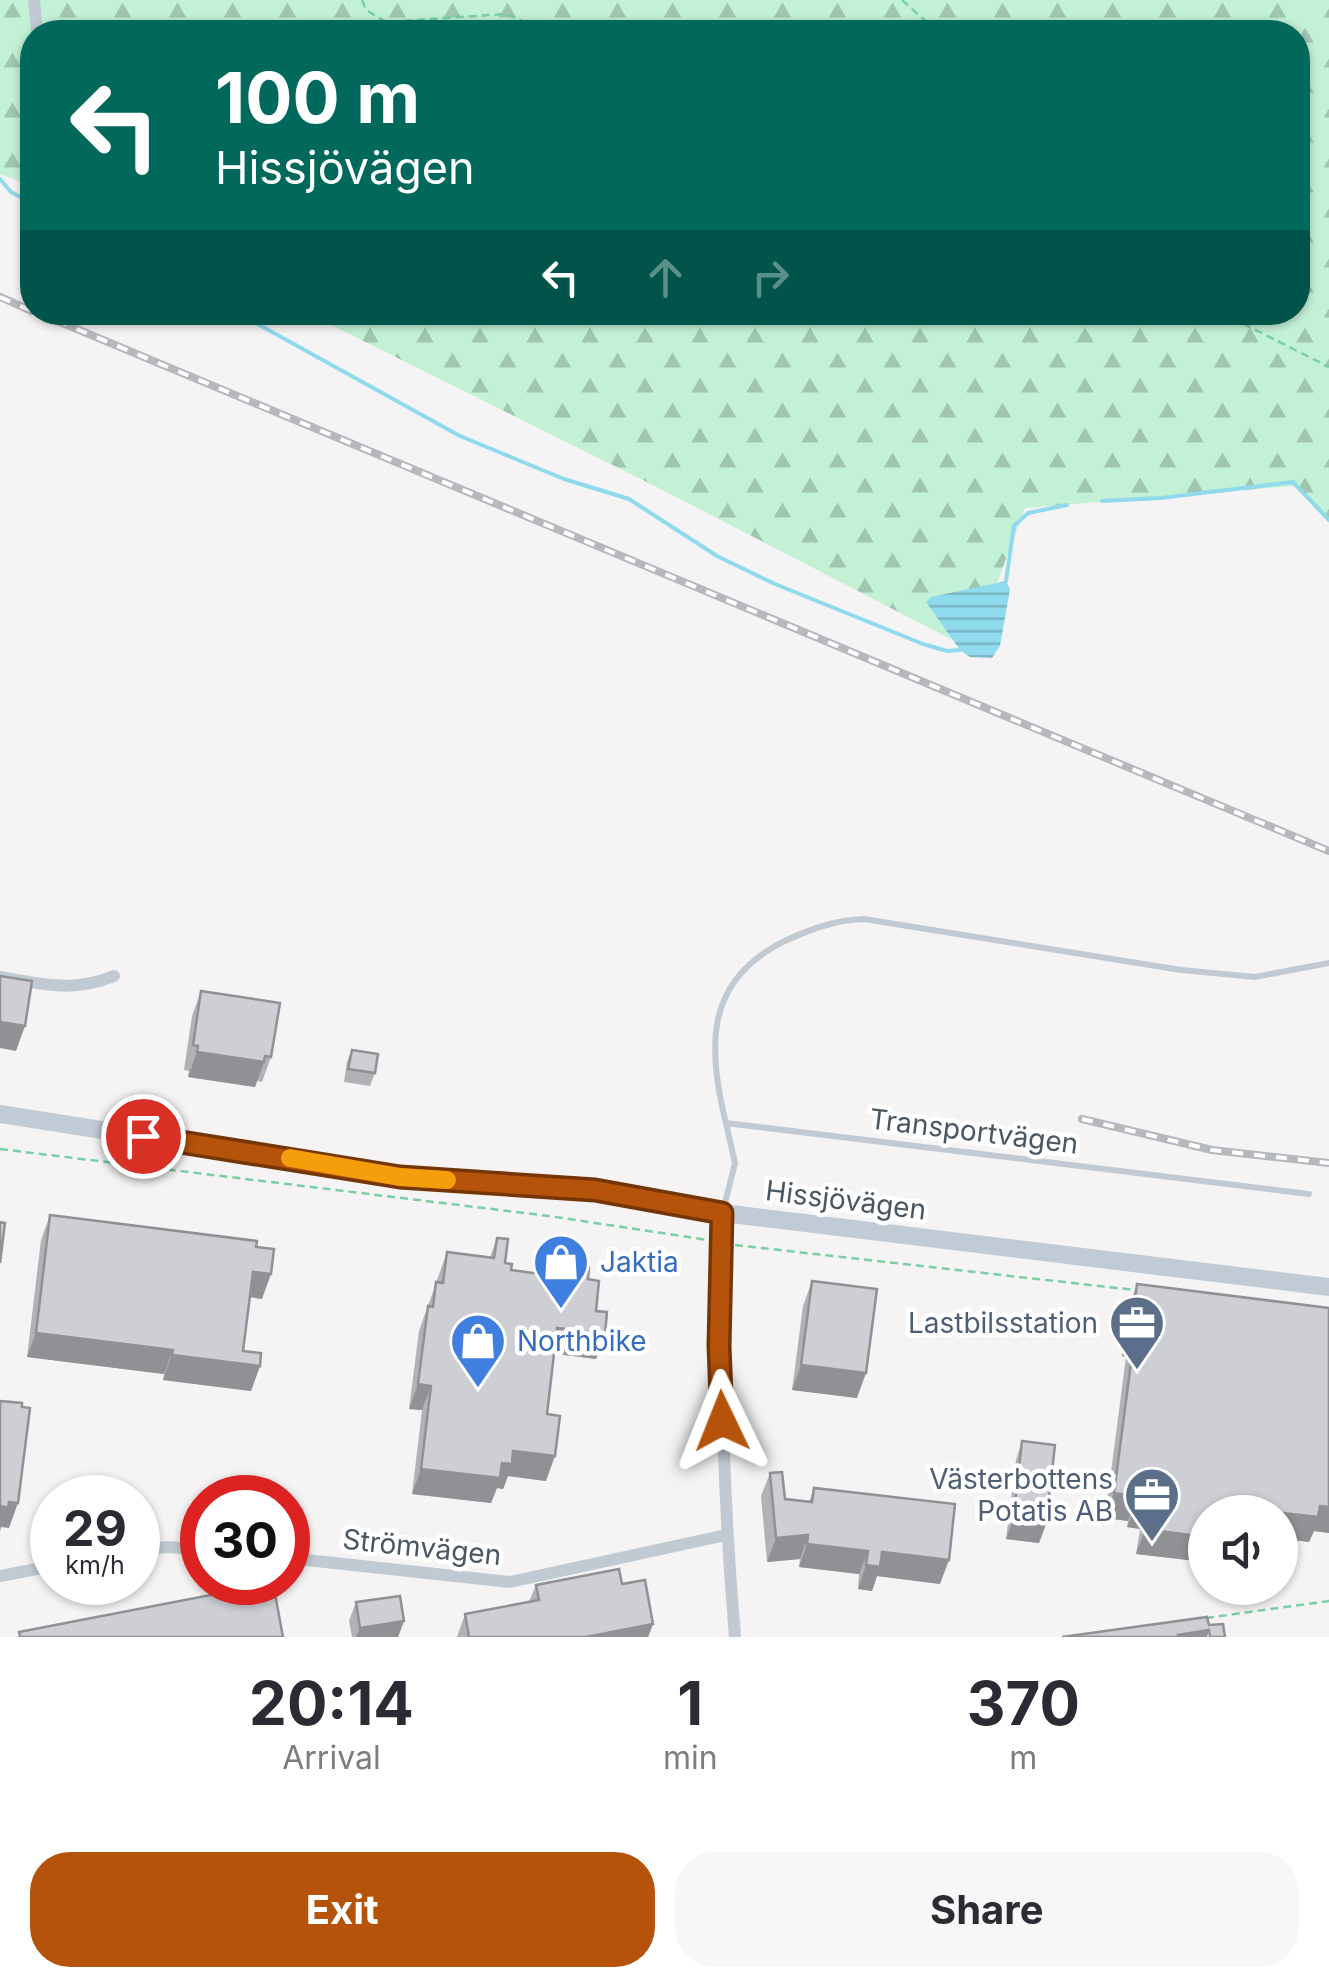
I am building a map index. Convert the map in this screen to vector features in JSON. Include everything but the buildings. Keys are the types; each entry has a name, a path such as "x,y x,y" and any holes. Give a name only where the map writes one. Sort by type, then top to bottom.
{"main road":[{"name":"Hissjövägen","path":"0,1114 400,1177 595,1190 722,1213 1329,1287"}],"street":[{"path":"0,977 72,988 114,976"},
{"path":"722,1213 719,1346 726,1534 735,1637"},
{"name":"Strömvägen","path":"310,1560 510,1582 726,1534"},
{"path":"0,1576 30,1570"}],"lane":[{"path":"722,1213 735,1163 714,1076 718,1019 727,988 751,960 795,936 838,920 864,919 1181,970 1255,977 1329,963"},
{"name":"Transportvägen","path":"726,1123 1309,1194"}],"path":[{"path":"362,0 366,10 383,20"},
{"path":"902,0 924,20"},
{"path":"416,20 506,14 520,20"},
{"path":"1246,325 1329,367"},
{"path":"0,1150 1144,1292"},
{"path":"1198,1619 1329,1601"}],"green space":[{"path":"0,0 1329,0 1329,523 1294,486 1025,508 972,650 331,325 1310,325 1310,20 20,20 20,182 0,174"}],"water":[{"path":"1006,581 1010,589 1000,646 992,658 970,657 960,650 926,602 931,597"}],"waterway":[{"path":"0,179 20,197"},
{"path":"259,325 460,436 564,479 629,499 717,556 775,584 923,644 947,651 960,650"},
{"path":"1102,501 1293,482 1329,520"},
{"path":"1006,581 1014,526 1028,513 1067,505"}],"railway":[{"path":"0,297 20,306"},
{"path":"67,325 1329,851"},
{"path":"1082,1119 1212,1150 1329,1163"}],"slow traffic":[{"path":"290,1158 400,1177 447,1180"}],"place":[{"name":"Jaktia","path":"561,1311"},
{"name":"Lastbilsstation","path":"1137,1372"},
{"name":"Northbike","path":"478,1390"},
{"name":"Västerbottens Potatis AB","path":"1152,1544"}],"route":[{"path":"143,1136 400,1177 595,1190 722,1213 722,1421"}]}
